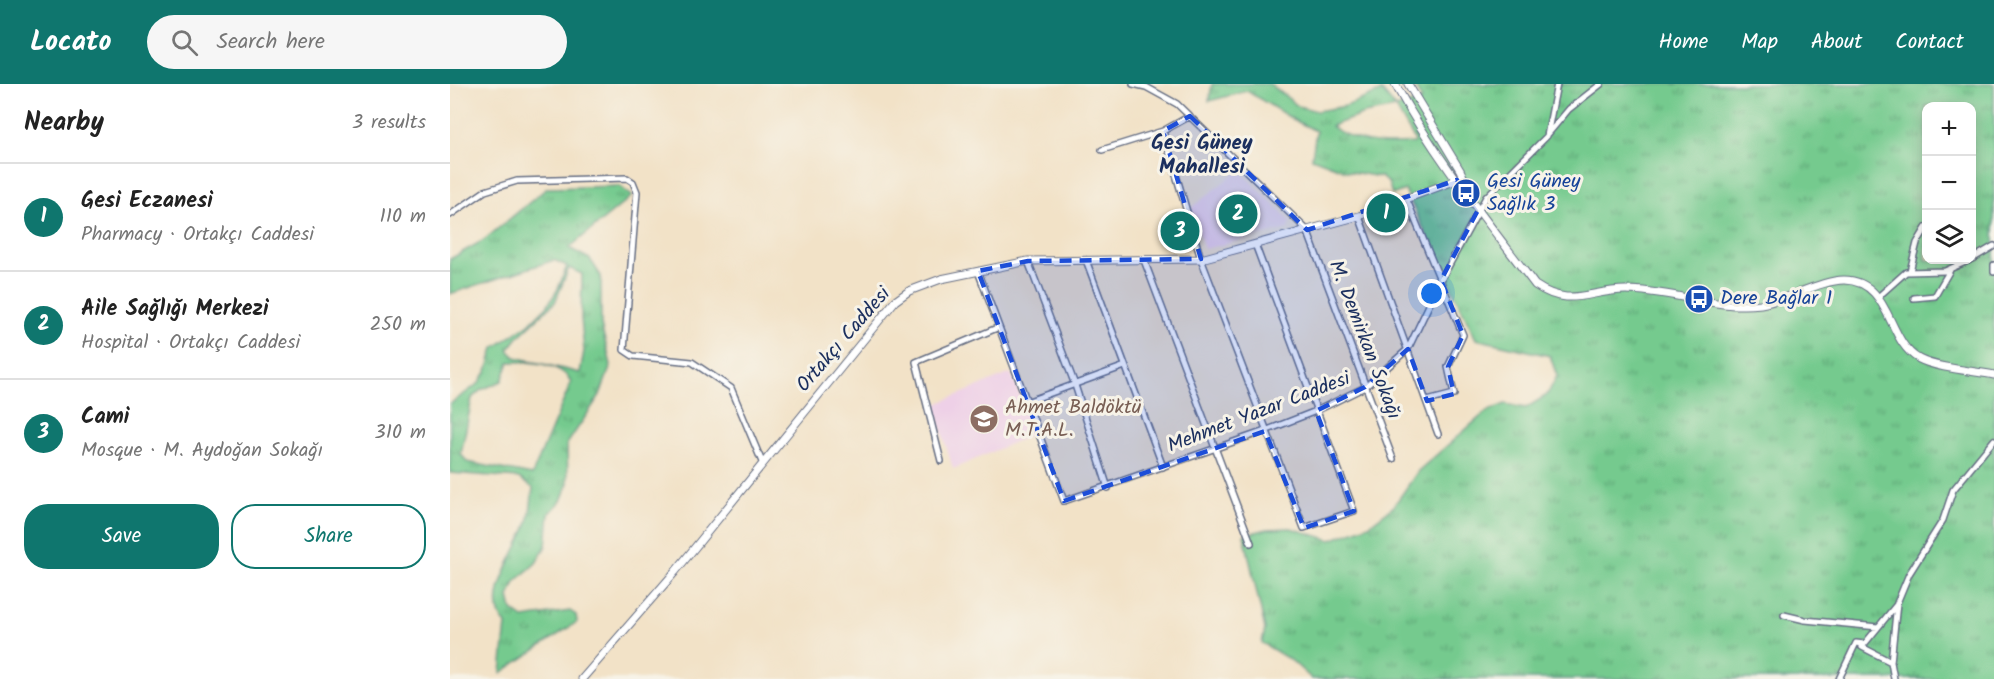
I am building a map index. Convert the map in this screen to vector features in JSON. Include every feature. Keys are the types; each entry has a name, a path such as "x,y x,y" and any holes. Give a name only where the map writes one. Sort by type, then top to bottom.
{"street":[{"path":"1133,84 1146,87 1178,104 1307,230"},
{"path":"1395,84 1412,116 1478,210 1535,285 1549,295 1562,299 1624,290 1671,293 1718,303 1761,304 1843,280 1857,282 1869,288 1878,297 1906,347 1918,358 1994,375"},
{"path":"1408,84 1460,170 1478,210"},
{"path":"1547,136 1557,84"},
{"name":"Mehmet Yazar Caddesi","path":"1026,402 1064,501 1108,488 1265,431 1316,411 1365,387 1408,349 1478,210 1500,180 1547,136 1569,110 1601,84"},
{"path":"1102,150 1163,131 1190,116"},
{"path":"1163,131 1201,258 1265,431 1304,528 1354,511 1255,244"},
{"path":"450,215 484,191 517,181 627,178 633,182 637,192 624,350 633,356 692,362 731,388 762,462"},
{"name":"Ortakçı Caddesi","path":"582,679 675,572 895,301 909,291 978,271 1028,261 1201,258 1359,216 1457,180"},
{"path":"1406,198 1463,335 1448,367 1454,394 1427,401"},
{"path":"1359,216 1438,434"},
{"name":"M. Demirkan Sokağı","path":"1307,230 1393,459"},
{"path":"1910,271 1917,243 1922,235"},
{"path":"1976,256 1994,246"},
{"path":"1086,260 1163,467"},
{"path":"1144,260 1251,543"},
{"path":"1028,261 1075,385 1108,488"},
{"path":"1878,297 1904,273 1910,271 1939,272 1950,270 1961,264"},
{"path":"1994,265 1994,272"},
{"path":"1914,298 1935,296 1950,270"},
{"path":"978,271 1026,402 1125,366"},
{"path":"941,461 916,362 997,328"},
{"path":"1891,662 1862,647 1897,603 1909,574 1943,520 1953,490 1994,440"},
{"path":"1894,679 1891,662 1897,603"},
{"path":"1784,615 1805,620 1878,627"},
{"path":"1839,679 1856,643 1864,644"}],"highlighted area":[{"path":"1190,116 1307,230 1457,180 1478,210 1441,280 1463,335 1448,367 1454,394 1427,401 1408,349 1365,387 1316,411 1354,511 1304,528 1265,431 1064,501 978,271 1028,261 1201,259 1163,131"}],"shaded area":[{"path":"1239,170 1290,221 1288,229 1204,249 1191,208"},
{"name":"Ahmet Baldöktü M.T.A.L.","path":"1011,373 1035,433 953,469 934,405"}],"green space":[{"path":"1212,84 1270,84 1298,106 1317,111 1346,106 1382,91 1396,108 1422,100 1413,84 1994,84 1994,679 1312,679 1292,661 1262,643 1265,629 1244,535 1267,529 1291,528 1331,540 1369,525 1394,506 1418,471 1486,412 1505,404 1526,408 1547,395 1557,376 1550,356 1476,339 1405,190 1392,195 1389,184 1381,177 1346,171 1312,158 1316,131 1247,91 1209,101","holes":["1396,108 1415,141 1403,144 1370,142 1340,132 1331,126 1364,114"]},
{"path":"619,186 632,196 569,248 590,259 601,276 601,325 611,365 600,395 567,444 568,483 561,501 549,514 546,546 536,563 515,582 509,597 512,610 523,618 570,611 576,615 577,622 501,673 506,624 499,614 497,602 499,589 527,525 533,488 519,478 450,473 450,404 478,384 487,371 494,348 529,324 547,306 558,289 567,266 554,260 450,294 450,259 484,240 547,188","holes":["569,268 582,274 581,318 584,351 580,373 515,357 508,350 519,336 555,302","509,362 535,363 553,367 567,376 571,383 532,475 467,462 461,454 472,398 481,390 502,381"]}],"place":[{"name":"Gesi Güney Sağlık 3","path":"1466,193"},
{"name":"Gesi Eczanesi","path":"1386,213"},
{"name":"Aile Sağlığı Merkezi","path":"1238,214"},
{"name":"Cami","path":"1180,231"},
{"name":"Dere Bağlar 1","path":"1699,299"},
{"name":"Ahmet Baldöktü M.T.A.L.","path":"984,419"}],"district":[{"name":"Gesi Güney Mahallesi","path":"1202,155"}]}
